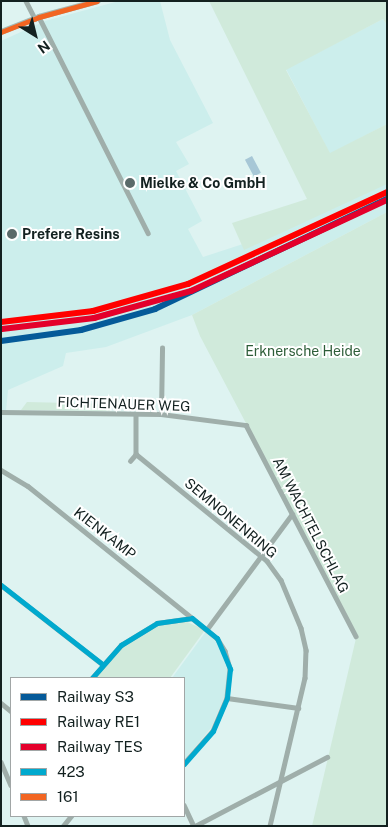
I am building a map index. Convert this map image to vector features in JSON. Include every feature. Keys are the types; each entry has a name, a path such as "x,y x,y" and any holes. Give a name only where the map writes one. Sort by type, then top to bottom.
{"main road":[{"path":"1,32 37,18 98,1"}],"street":[{"path":"26,1 37,18 148,233"},
{"path":"161,414 162,348"},
{"name":"FICHTENAUER WEG","path":"1,412 161,414 246,425"},
{"path":"130,461 136,454 136,414"},
{"name":"AM WACHTELSCHLAG","path":"246,425 356,636"},
{"name":"SEMNONENRING","path":"136,454 262,555 281,580 304,639 306,664 282,781 270,826"},
{"name":"KIENKAMP","path":"1,470 28,486 207,629 222,644 229,659 227,698"},
{"path":"207,629 292,514"},
{"path":"1,584 102,664"},
{"path":"93,677 102,664 129,638 148,627 192,618"},
{"path":"185,763 213,731 227,698 298,708"},
{"path":"185,807 194,826 328,757"},
{"path":"1,762 10,784"}],"shaded area":[{"path":"119,1 160,1 170,40 213,123 176,142 189,164 176,171 202,221 188,229 203,257 271,235 387,180 387,212 192,315 106,347 66,353 63,366 8,390 6,411 1,411 1,41 45,21"},
{"path":"383,19 387,25 387,124 330,154 286,69"},
{"path":"252,156 261,173 254,177 245,160"},
{"path":"207,630 220,645 227,660 227,691 211,728 185,759 185,677 173,677"}],"green space":[{"path":"209,1 387,1 387,25 383,19 286,70 330,153 387,124 387,184 244,250 232,223 307,199"},
{"name":"Erknersche Heide","path":"387,212 387,826 312,826 357,634 200,336 192,315"},
{"path":"27,402 111,404 110,411 21,410"},
{"path":"185,621 205,630 171,677 96,677 128,641 153,627"}],"rail line":[{"name":"RE1","path":"1,322 93,311 188,284 387,192"},
{"name":"S3","path":"1,341 81,330 155,309 387,199"},
{"name":"TES","path":"2,329 94,318 191,291 387,200"}],"transit line":[{"name":"161","path":"1,32 39,17 97,1"},
{"name":"423","path":"1,585 102,664"},
{"name":"423","path":"93,677 121,645 157,623 192,618 217,638 230,669 227,698 213,731 185,763"}],"place":[{"name":"Mielke & Co GmbH","path":"130,183"},
{"name":"Prefere Resins","path":"12,234"}]}
